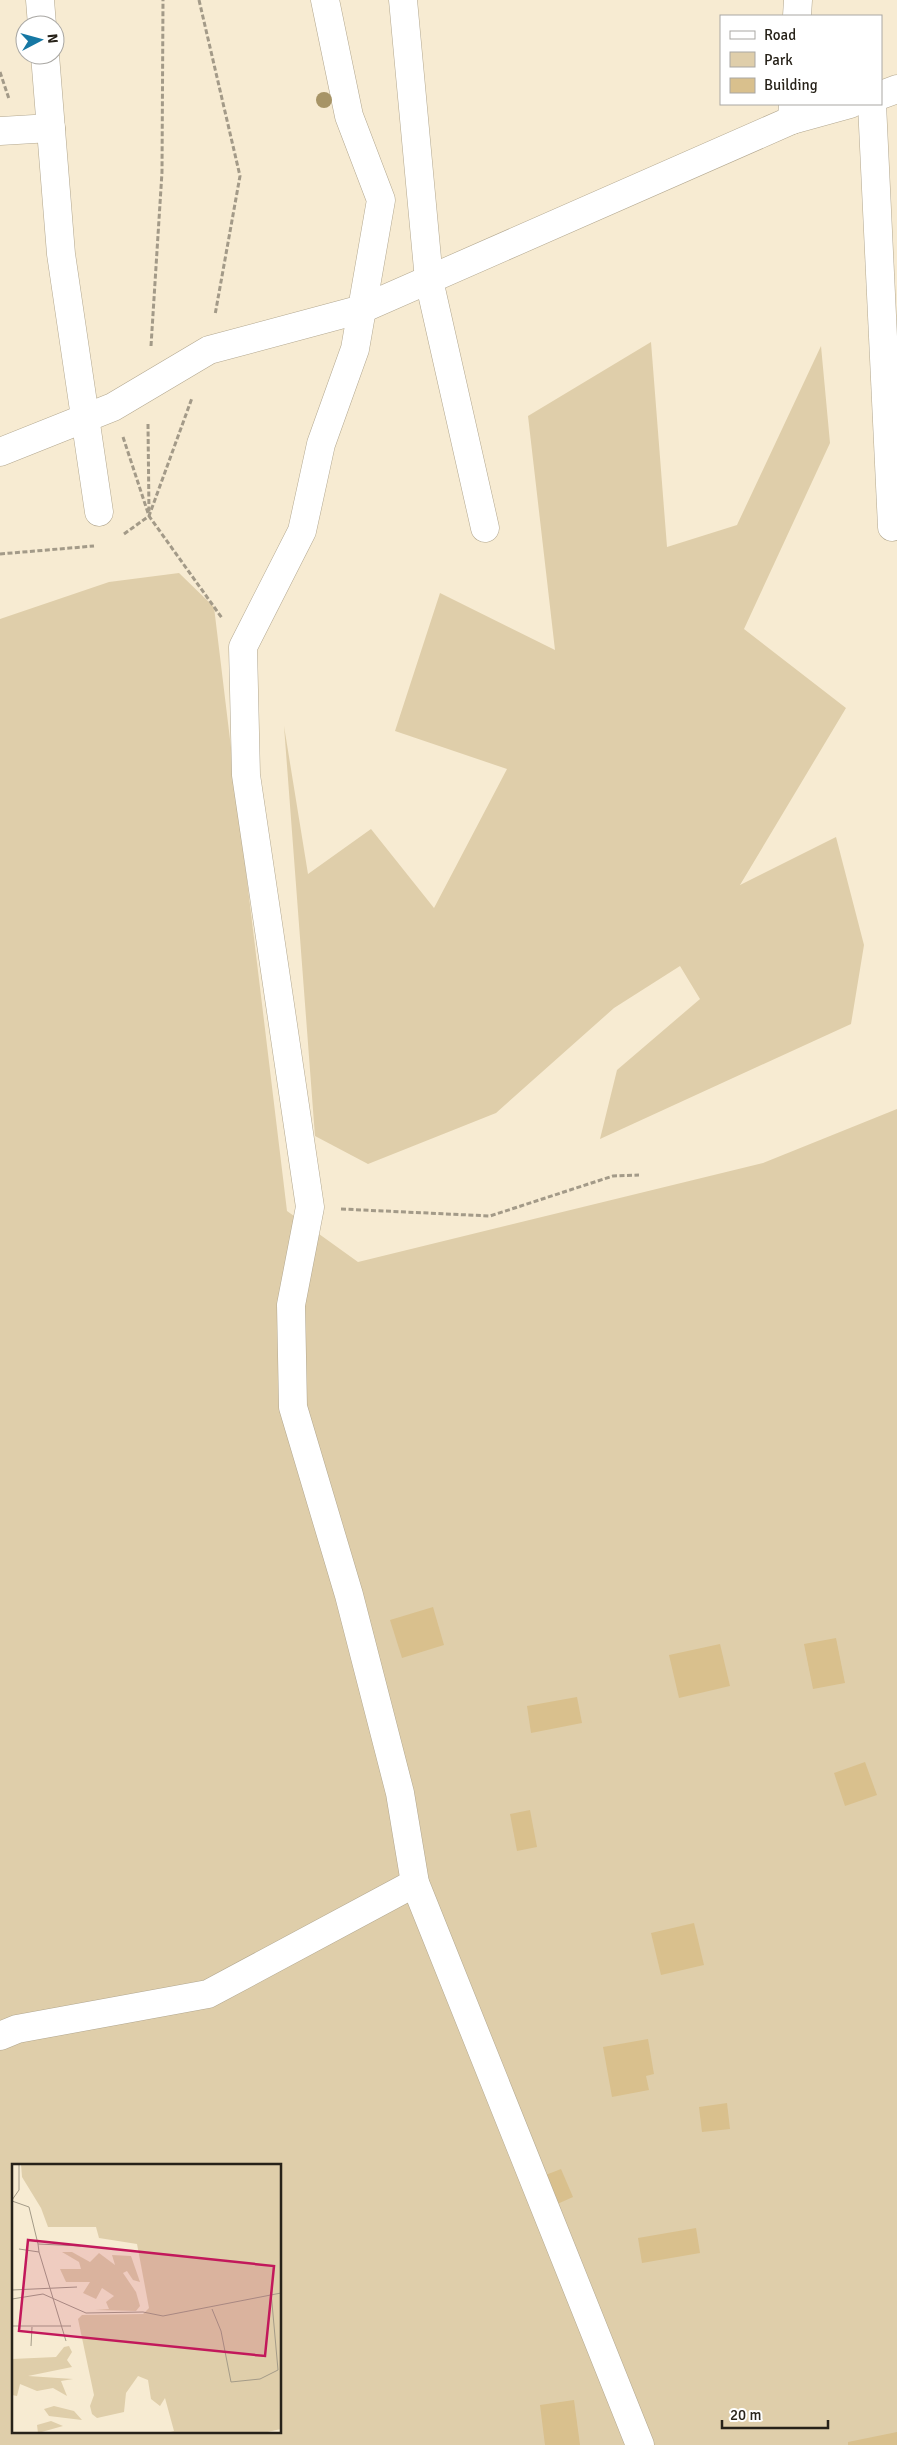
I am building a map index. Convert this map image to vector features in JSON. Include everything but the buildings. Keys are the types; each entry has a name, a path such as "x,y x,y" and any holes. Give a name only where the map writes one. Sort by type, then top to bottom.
{"lane":[{"path":"40,0 41,15"},
{"path":"325,0 349,116 381,200 355,349 321,444 302,531 243,647 246,774 310,1207 291,1306 293,1407 357,1624 400,1793 415,1883 638,2443"},
{"path":"403,0 429,280 485,528"},
{"path":"797,15 798,0"},
{"path":"46,65 61,254 99,512"},
{"path":"882,94 897,89"},
{"path":"0,452 113,407 147,385 209,350 362,309 793,112 843,105"},
{"path":"872,105 892,527"},
{"path":"0,131 51,128"},
{"path":"0,2036 17,2030 208,1994 415,1883"}],"path":[{"path":"149,516 147,385 162,172 163,0"},
{"path":"199,0 240,176 209,350"},
{"path":"117,539 149,516 192,396"},
{"path":"0,554 99,545"},
{"path":"310,1207 490,1216 613,1176 639,1175"}],"green space":[{"path":"651,342 667,547 737,525 821,346 830,443 744,629 846,708 740,885 836,837 864,945 851,1024 600,1139 617,1070 700,999 680,966 614,1008 496,1113 368,1164 315,1136 284,726 308,874 371,829 434,908 507,769 395,731 440,593 555,650 528,416"},
{"path":"179,573 214,607 287,1211 358,1262 763,1163 897,1109 897,2445 0,2445 0,619 109,582"}]}
